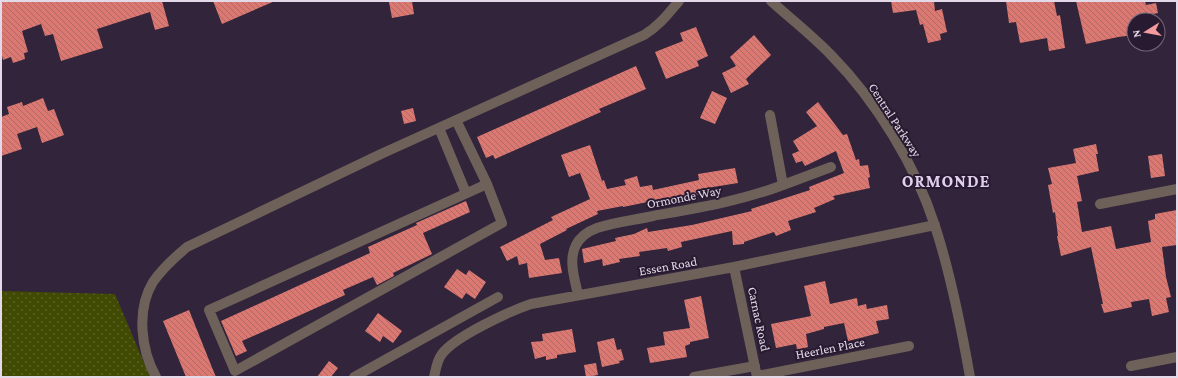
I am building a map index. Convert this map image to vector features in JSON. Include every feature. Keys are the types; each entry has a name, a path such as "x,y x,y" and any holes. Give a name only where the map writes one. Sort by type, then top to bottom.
{"street":[{"path":"156,377 151,368 145,349 142,318 145,302 152,283 187,247 456,120 644,35 654,29 665,19 679,1"},
{"name":"Central Parkway","path":"771,1 832,56 860,88 898,144 914,174 935,224 948,272 970,377"},
{"path":"770,115 783,185"},
{"path":"456,120 487,184 502,223 235,371 209,310 487,184"},
{"path":"439,128 466,193"},
{"name":"Ormonde Way","path":"578,295 573,271 573,252 580,238 595,228 624,221 726,202 783,185 831,167"},
{"path":"1100,204 1177,189"},
{"name":"Essen Road","path":"434,377 438,360 442,354 458,340 515,309 546,300 734,267 935,224"},
{"name":"Carnac Road","path":"734,267 757,376"},
{"path":"354,377 498,297"},
{"name":"Heerlen Place","path":"757,376 909,346"},
{"path":"1131,366 1177,357"},
{"path":"694,377 755,366"}],"green space":[{"path":"1,291 115,294 150,377 1,377"}],"building":[{"path":"1,1 162,1 169,26 155,30 150,12 97,29 103,48 61,61 53,34 45,36 41,24 22,31 28,52 24,53 25,59 13,63 11,57 3,60 1,52"},
{"path":"213,1 275,1 222,24"},
{"path":"412,1 414,14 392,18 389,2"},
{"path":"891,1 934,1 935,11 942,9 947,32 940,34 941,40 928,43 923,24 920,25 916,10 893,13"},
{"path":"1006,1 1054,1 1057,16 1060,15 1065,48 1049,51 1047,38 1020,43 1016,22 1009,23"},
{"path":"1076,1 1145,1 1146,5 1156,3 1158,12 1126,12 1126,36 1086,44"},
{"path":"696,27 708,56 697,61 699,66 666,79 655,52 683,41 680,33"},
{"path":"754,35 771,55 746,79 749,84 731,93 722,73 736,66 730,57"},
{"path":"636,66 646,89 599,109 601,112 495,159 493,155 486,158 477,137"},
{"path":"712,91 727,98 715,124 700,118"},
{"path":"43,98 48,111 54,109 64,135 42,143 37,127 17,134 22,149 1,156 1,117 9,114 7,107 22,102 23,106"},
{"path":"818,102 843,135 847,134 856,160 859,159 860,166 868,165 870,188 833,196 835,199 814,208 816,212 788,221 791,230 776,236 774,232 744,242 744,244 733,245 732,231 681,242 682,247 668,251 667,248 639,252 640,256 619,259 620,262 603,266 602,259 584,263 582,249 616,241 615,238 634,234 647,228 648,232 692,225 752,211 751,209 810,190 809,187 844,173 836,151 805,166 802,161 796,163 792,154 799,151 793,141 817,126 806,112"},
{"path":"413,108 416,121 404,124 401,111"},
{"path":"1096,144 1099,171 1077,176 1082,201 1077,202 1082,232 1111,226 1116,249 1151,242 1148,221 1155,219 1155,214 1177,210 1177,245 1162,247 1166,277 1171,297 1166,298 1169,312 1152,316 1149,299 1131,302 1132,307 1104,313 1101,304 1103,304 1091,247 1061,256 1057,236 1055,212 1053,213 1048,185 1052,184 1048,168 1076,163 1073,149"},
{"path":"590,145 602,181 604,180 607,189 626,185 624,180 637,176 640,187 652,185 653,190 699,180 698,174 735,168 738,183 700,189 701,194 668,202 667,198 597,211 598,214 566,229 567,230 540,244 545,260 559,258 562,273 529,278 527,263 519,265 517,256 507,261 500,247 553,220 551,217 590,199 580,173 569,177 561,155"},
{"path":"1162,154 1165,176 1151,178 1148,156"},
{"path":"466,201 470,212 423,233 432,254 393,273 394,276 377,285 373,277 343,290 345,295 242,341 247,351 236,356 221,321 370,253 368,247 417,225 416,223"},
{"path":"457,269 466,275 469,270 486,282 475,299 466,293 462,299 444,287"},
{"path":"825,281 830,304 857,298 858,306 866,304 867,309 887,305 889,319 876,321 879,333 864,337 848,341 844,323 824,327 824,329 806,334 808,347 797,350 796,344 776,348 771,324 811,316 804,286"},
{"path":"701,296 709,338 690,342 690,344 685,346 687,357 650,363 647,348 665,345 663,332 690,328 684,300"},
{"path":"189,310 216,377 186,377 163,321"},
{"path":"378,313 402,331 393,343 383,336 380,342 365,331"},
{"path":"572,329 576,352 557,355 557,358 546,360 546,356 535,359 531,342 543,341 542,334"},
{"path":"614,338 617,350 621,349 624,360 619,361 620,363 602,367 597,342"},
{"path":"329,361 338,368 331,377 317,377"},
{"path":"596,363 598,375 586,377 584,365"}],"district":[{"name":"ORMONDE","path":"946,181"}]}
